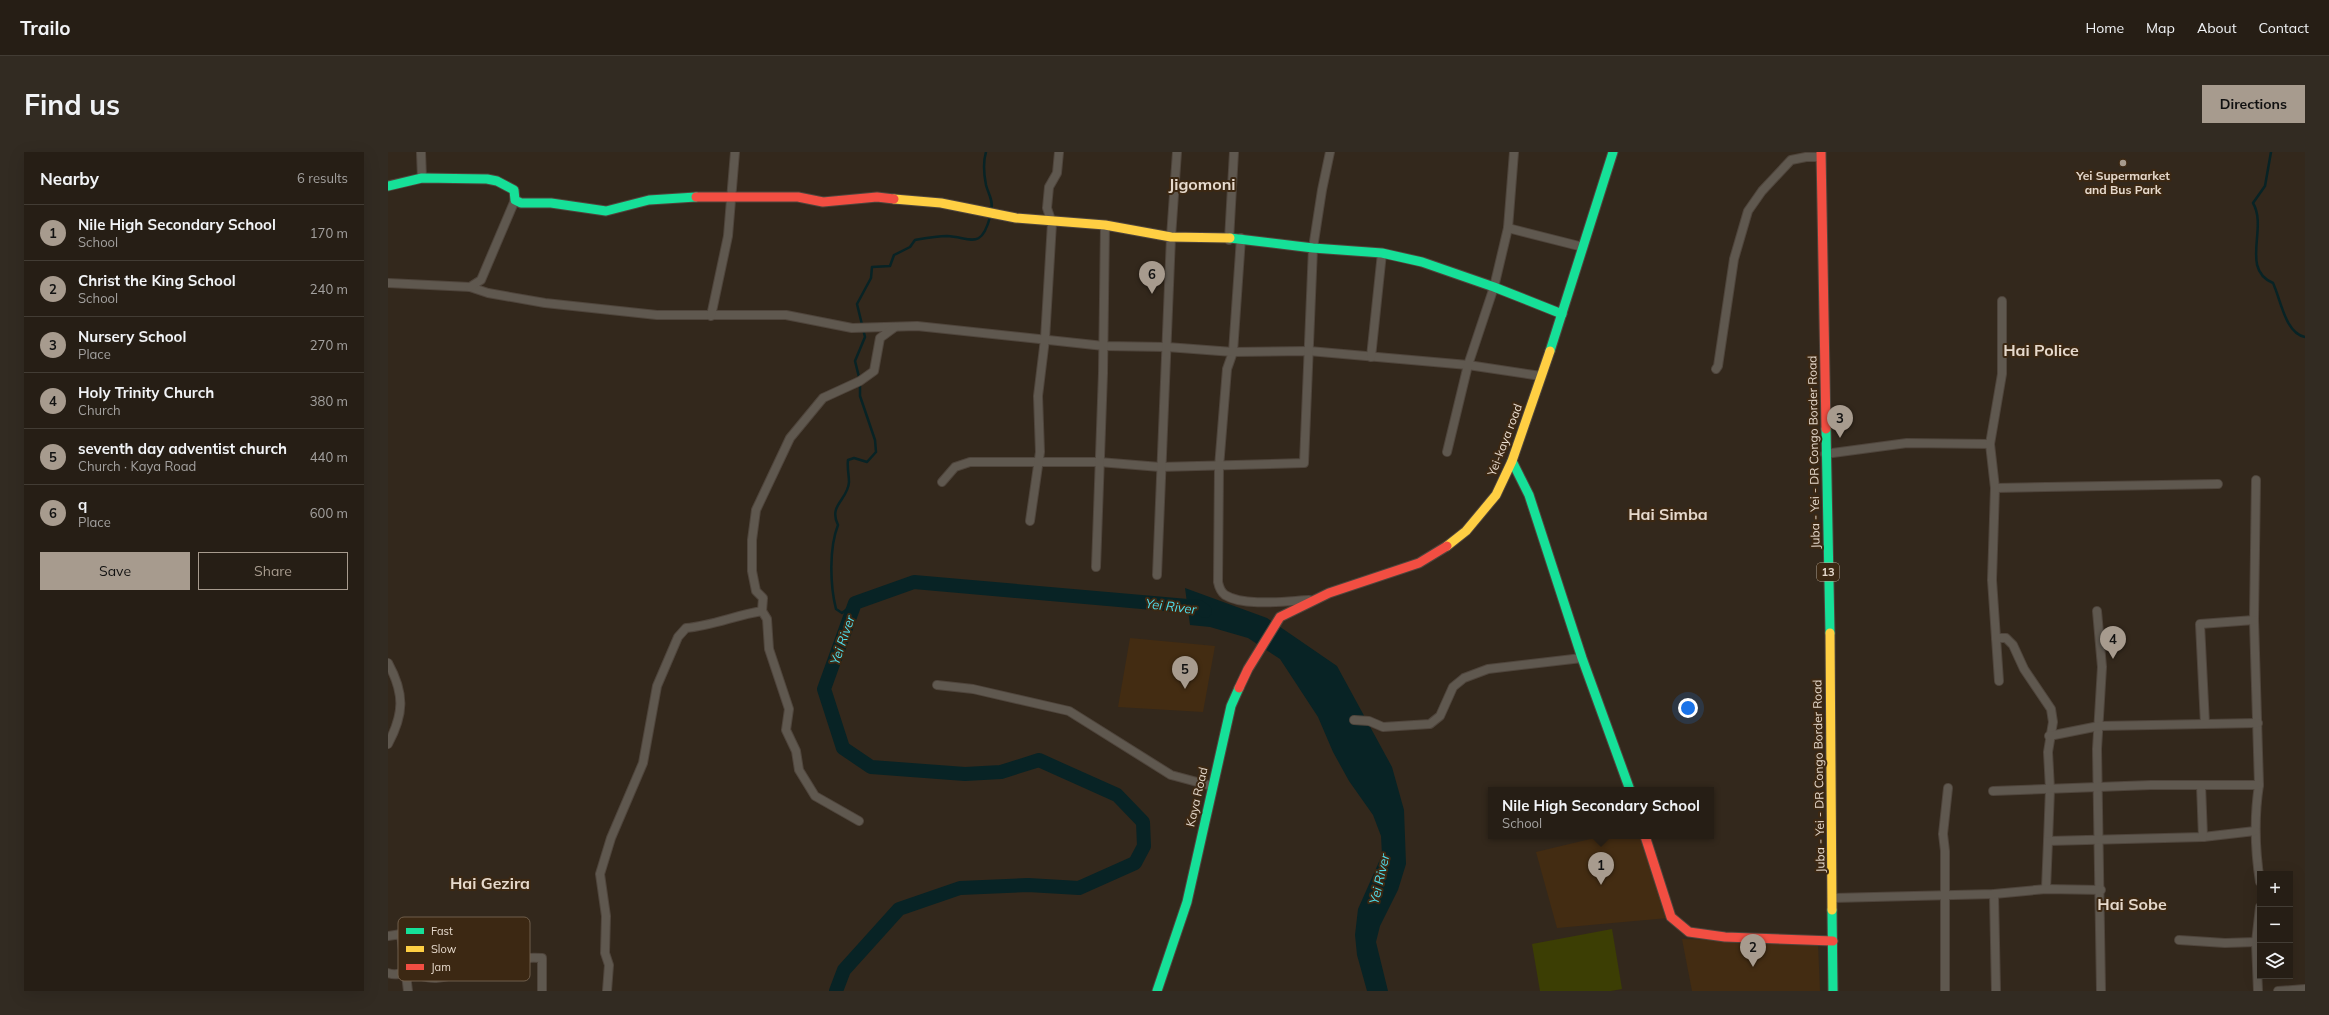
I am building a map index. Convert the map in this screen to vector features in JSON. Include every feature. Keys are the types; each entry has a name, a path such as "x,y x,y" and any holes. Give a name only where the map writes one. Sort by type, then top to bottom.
{"main road":[{"name":"Yei-kaya road","path":"1280,616 1312,600 1419,563 1453,543 1486,509 1496,495 1512,460 1562,314 1613,152"},
{"name":"Juba - Yei - DR Congo Border Road","path":"1821,155 1833,898 1832,941 1834,991"},
{"path":"388,186 422,178 497,181 514,190 515,200 522,202 551,203 606,211 649,200 715,196 730,198 798,197 823,202 877,197 941,203 1052,223 1105,225 1171,237 1229,240 1241,238 1313,248 1382,253 1422,262 1494,286 1562,314"},
{"path":"1512,460 1529,495 1582,658 1629,787"},
{"name":"Kaya Road","path":"1157,991 1187,902 1231,706 1254,658 1280,616"},
{"path":"1646,839 1672,917 1689,932 1725,937 1832,941"}],"street":[{"path":"421,152 422,178"},
{"path":"711,316 728,236 735,152"},
{"path":"1030,521 1039,461 1038,396 1045,339 1052,223 1047,208 1048,194 1049,187 1057,173 1059,152"},
{"path":"1157,575 1160,467 1167,347 1171,237 1177,152"},
{"path":"1229,240 1234,152"},
{"path":"942,482 955,467 961,464 1039,461 1099,462 1160,467 1219,467 1304,463 1313,248 1322,190 1330,152"},
{"path":"1447,452 1468,365 1494,286 1508,228 1514,152"},
{"path":"1716,369 1718,366 1734,259 1748,211 1762,191 1791,160 1821,155"},
{"path":"470,287 481,280 515,200"},
{"path":"1096,567 1104,346 1105,225"},
{"path":"1508,228 1583,247"},
{"path":"1241,238 1233,352 1227,369 1219,467 1218,582 1224,595 1232,598 1260,602 1312,600"},
{"path":"1371,357 1382,253"},
{"path":"388,283 470,287 545,303 657,315 786,315 858,328 917,326 1104,346 1167,347 1233,352 1309,351 1468,365 1541,376"},
{"path":"1999,681 1992,541 1995,488 1990,444 2002,374 2002,301"},
{"path":"859,821 815,796 799,770 796,751 786,730 789,709 769,649 766,619 762,611 763,598 756,590 752,571 752,540 756,510 790,438 823,398 854,385 874,371 880,338 895,327"},
{"path":"1825,454 1907,443 1990,444"},
{"path":"2256,480 2254,620 2259,785 2256,798 2255,831 2259,871"},
{"path":"1995,488 2218,484"},
{"path":"607,991 609,965 605,953 606,916 600,874 611,838 643,763 657,686 678,637 686,628 702,627 743,614 762,611"},
{"path":"2097,611 2102,667 2098,788 2101,991"},
{"path":"2205,724 2200,624 2254,620"},
{"path":"1996,638 2006,638 2013,645 2024,669 2051,709 2053,722 2049,736 2050,789 2046,889"},
{"path":"1354,720 1369,721 1383,727 1430,724 1440,716 1454,688 1464,678 1488,669 1582,658"},
{"path":"388,663 402,697 401,713 388,744"},
{"path":"937,685 973,689 1069,711 1172,775 1212,786"},
{"path":"2049,736 2096,729 2099,726 2258,723"},
{"path":"1993,791 2201,785 2259,785"},
{"path":"2201,785 2203,837"},
{"path":"1945,991 1945,851 1943,834 1948,788"},
{"path":"2048,841 2203,837 2255,831"},
{"path":"1833,898 1944,894 1994,894 2046,889 2100,890"},
{"path":"1994,894 1996,991"},
{"path":"2257,933 2258,991"},
{"path":"388,936 398,934"},
{"path":"2179,940 2225,943 2256,942"},
{"path":"530,957 542,958 542,991"},
{"path":"388,982 391,974"},
{"path":"407,981 408,991"},
{"path":"2278,991 2305,989"}],"shaded area":[{"path":"1130,638 1215,646 1203,712 1118,707"},
{"path":"1590,839 1640,839 1668,918 1557,928 1536,852"},
{"path":"1612,929 1622,989 1611,991 1540,991 1532,944"},
{"path":"1682,939 1818,943 1820,991 1692,991"}],"water":[{"path":"1185,588 1267,618 1337,666 1392,767 1404,810 1406,864 1398,890 1380,926 1376,942 1388,991 1367,991 1357,955 1355,935 1358,909 1382,855 1381,836 1373,815 1349,781 1333,752 1318,717 1280,659 1248,638 1210,627 1190,625"}],"waterway":[{"path":"986,152 984,160 984,173 991,201 991,210"},
{"path":"2271,152 2265,186 2253,203 2257,213 2258,224 2256,258 2258,268 2263,277 2273,283 2288,323 2298,334 2305,337"},
{"path":"855,603 842,613 836,609 831,567 833,544 838,525 835,512 848,488 848,460 854,458 867,462 876,452 875,440 860,396 860,381 855,361 865,337 857,304 871,278 872,267 890,266 894,255 910,247 915,240 943,236 974,240 979,238 987,228 990,217"},
{"name":"Yei River","path":"836,991 844,970 899,909 960,888 1028,885 1079,888 1135,863 1144,846 1143,822 1117,795 1039,760 1001,772 965,774 871,767 843,748 824,689 855,603 914,582 1199,607 1205,611"}],"traffic: fast":[{"path":"1550,351 1613,152"},
{"path":"388,186 422,178 487,179 497,181 514,190 515,200 521,203 551,203 606,211 649,200 696,197"},
{"path":"1230,238 1313,248 1382,253 1422,262 1494,287 1562,314"},
{"path":"1826,429 1830,633"},
{"path":"1512,461 1529,495 1582,658 1629,787"},
{"path":"1157,991 1187,902 1231,706 1239,688"},
{"path":"1832,910 1833,991"}],"traffic: slow":[{"path":"894,199 941,203 1016,218 1105,225 1171,237 1230,238"},
{"path":"1447,546 1466,531 1496,495 1512,461 1550,351"},
{"path":"1830,633 1832,910"}],"traffic: jam":[{"path":"1821,152 1826,429"},
{"path":"696,197 798,197 823,202 877,197 894,199"},
{"path":"1239,688 1248,669 1280,617 1329,593 1419,563 1447,546"},
{"path":"1646,839 1671,917 1689,932 1725,937 1833,941"}],"place":[{"name":"Yei Supermarket and Bus Park","path":"2123,163"},
{"name":"q","path":"1152,294"},
{"name":"Nursery School","path":"1840,438"},
{"name":"Holy Trinity Church","path":"2113,659"},
{"name":"seventh day adventist church","path":"1185,689"},
{"name":"Nile High Secondary School","path":"1601,885"},
{"name":"Christ the King School","path":"1753,967"}],"district":[{"name":"Jigomoni","path":"1202,184"},
{"name":"Hai Police","path":"2041,350"},
{"name":"Hai Simba","path":"1668,514"},
{"name":"Hai Gezira","path":"490,883"},
{"name":"Hai Sobe","path":"2132,904"}]}
